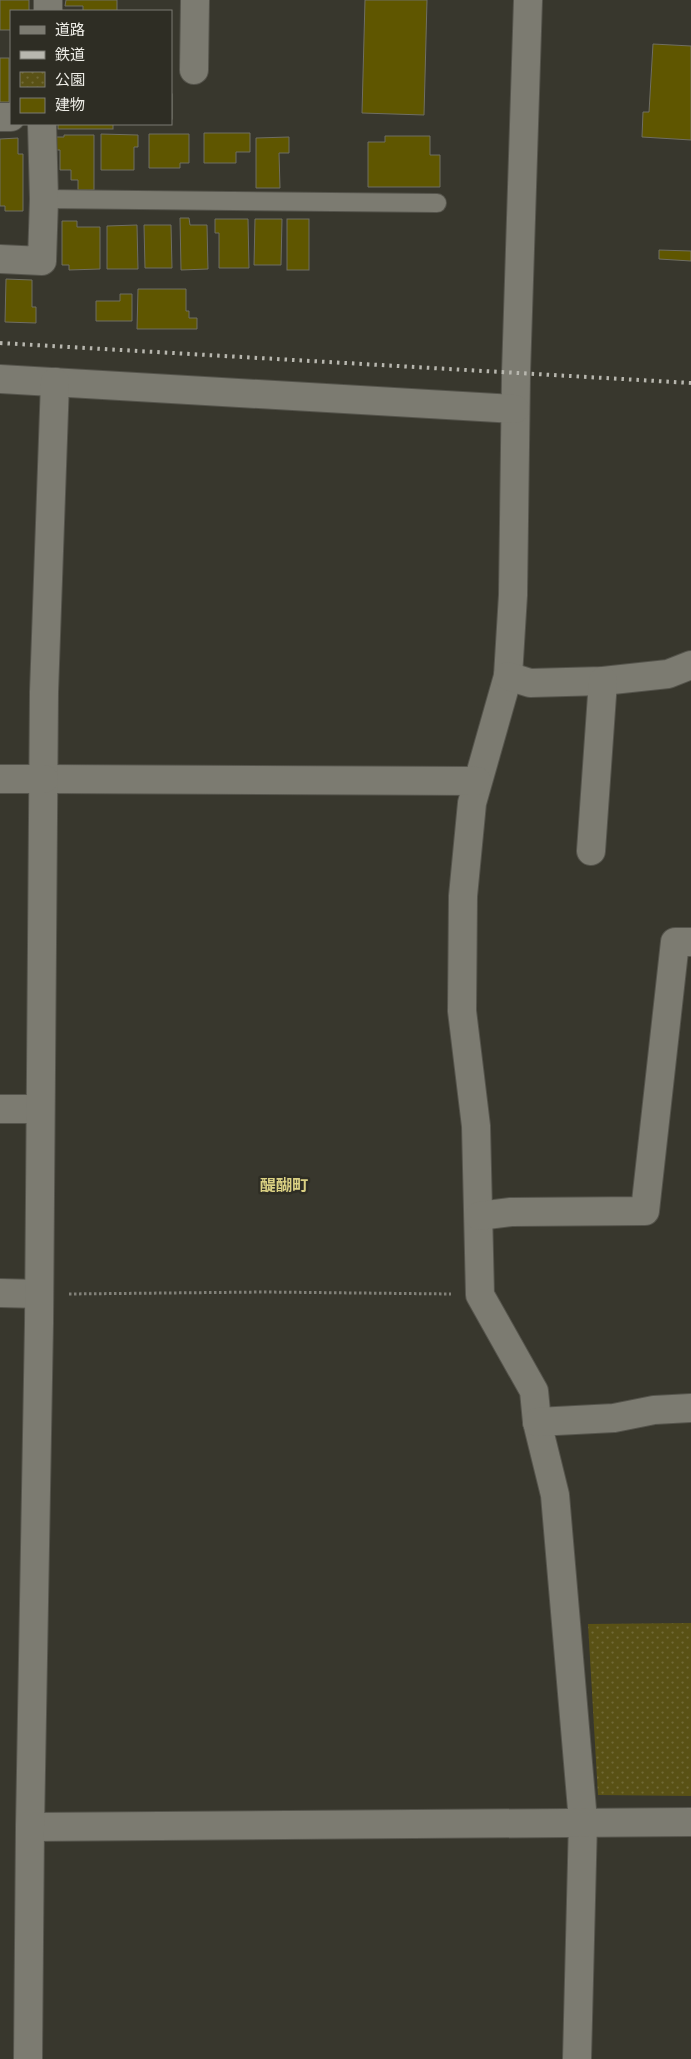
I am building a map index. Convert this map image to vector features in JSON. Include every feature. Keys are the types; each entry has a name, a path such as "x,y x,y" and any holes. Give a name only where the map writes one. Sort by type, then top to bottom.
{"street":[{"path":"194,70 195,0"},
{"path":"528,0 515,409 513,595 508,676 472,803 463,896 462,1011 476,1126 480,1295 534,1391 537,1422 555,1495 583,1821 577,2059"},
{"path":"0,259 42,261 44,199 42,125"},
{"path":"0,378 515,409"},
{"path":"28,2059 39,1294 44,692 55,382"},
{"path":"508,676 530,683 603,681 668,674 691,665"},
{"path":"591,851 603,681"},
{"path":"0,779 478,781"},
{"path":"479,1216 510,1212 646,1211 675,942 691,942"},
{"path":"0,1109 40,1109"},
{"path":"0,1293 39,1294"},
{"path":"537,1422 614,1418 654,1410 691,1408"},
{"path":"30,1827 583,1821 691,1822"}],"lane":[{"path":"44,199 437,203"}],"path":[{"path":"39,1294 274,1292 480,1295"}],"green space":[{"path":"691,1623 691,1796 598,1795 588,1624"}],"building":[{"path":"0,0 29,0 29,10 10,10 10,30 0,30"},
{"path":"66,0 117,0 117,10 83,10 83,6 65,6"},
{"path":"365,0 427,0 424,115 362,113"},
{"path":"653,44 691,46 691,140 642,137 643,112 649,112"},
{"path":"0,58 9,58 9,102 0,102"},
{"path":"58,125 113,125 113,129 58,129"},
{"path":"204,133 250,133 250,152 236,152 236,163 204,163"},
{"path":"101,134 138,135 138,147 134,147 134,170 101,170"},
{"path":"149,134 189,134 189,163 180,163 180,168 149,168"},
{"path":"64,135 94,135 94,190 78,190 78,180 71,180 71,170 60,170 60,150 54,150 54,137 64,137"},
{"path":"385,136 430,136 430,155 440,155 440,187 368,187 368,142 385,142"},
{"path":"289,137 289,153 279,153 280,188 256,188 256,138"},
{"path":"18,138 18,154 23,154 23,211 5,211 5,206 0,206 0,139"},
{"path":"180,218 189,218 190,225 207,225 208,269 181,270"},
{"path":"215,219 248,219 249,268 219,268 219,233 215,233"},
{"path":"255,219 282,219 281,265 254,265"},
{"path":"287,219 309,219 309,270 287,270"},
{"path":"62,221 77,221 77,227 100,227 100,269 69,270 69,265 62,265"},
{"path":"137,225 138,269 107,269 107,226"},
{"path":"144,225 171,225 172,268 145,268"},
{"path":"659,250 691,251 691,261 659,259"},
{"path":"6,279 32,280 32,307 36,307 36,323 5,322"},
{"path":"138,289 186,289 186,311 189,311 189,318 197,318 197,329 137,329"},
{"path":"120,294 132,294 132,321 96,321 96,301 120,301"}],"railway":[{"path":"0,343 691,383"}],"district":[{"name":"醍醐町","path":"284,1185"}]}
